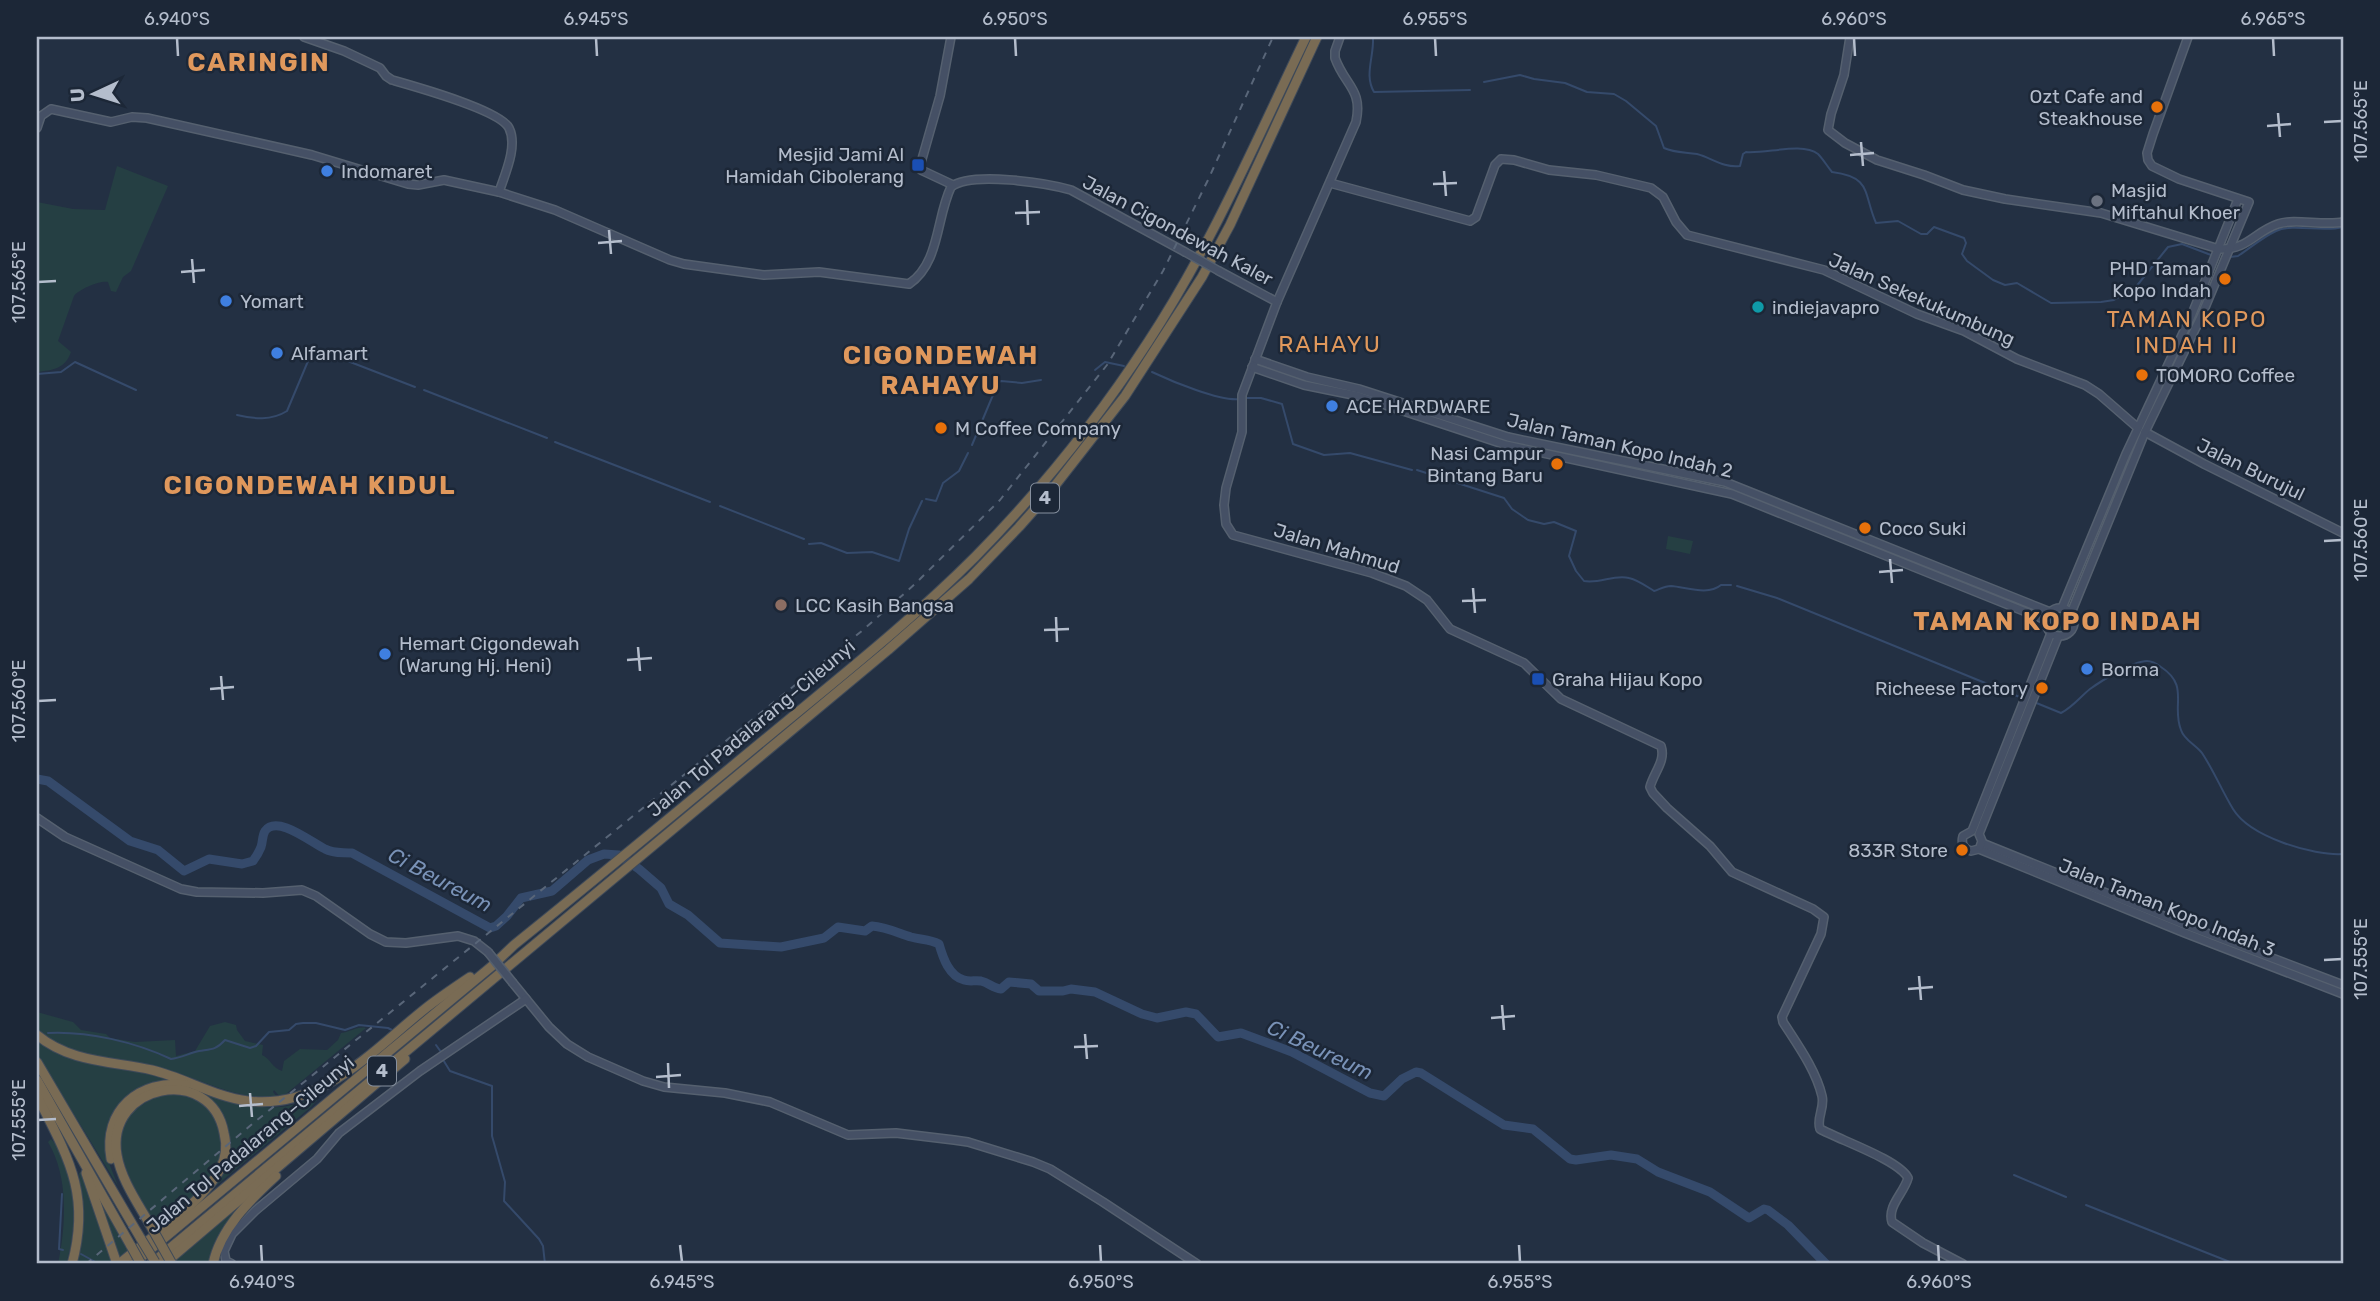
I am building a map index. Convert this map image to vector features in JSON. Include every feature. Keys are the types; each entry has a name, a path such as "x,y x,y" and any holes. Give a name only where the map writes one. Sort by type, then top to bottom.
{"highway":[{"name":"Jalan Tol Padalarang–Cileunyi","path":"133,1264 924,605 991,541 1041,485 1095,417 1139,355 1187,279 1214,230 1306,37"},
{"name":"Jalan Tol Padalarang–Cileunyi","path":"158,1264 978,570 1050,492 1125,396 1202,277 1230,225 1317,37"},
{"path":"37,1035 75,1056 153,1070 241,1100 264,1102 295,1098 324,1087 348,1072 426,1008 514,945"},
{"path":"158,1264 343,1113 468,999"},
{"path":"37,1062 141,1264"},
{"path":"37,1080 158,1264"},
{"path":"172,1264 112,1163 110,1141 116,1117 131,1098 156,1085 176,1083 212,1091"},
{"path":"65,1119 118,1264 198,1197 221,1168 226,1145 221,1121 207,1102 189,1092 167,1090 145,1096 127,1112 119,1127 116,1144 118,1161 146,1224 158,1264"},
{"path":"37,1096 67,1157 77,1188 79,1226 72,1264"},
{"path":"213,1264 220,1241 242,1212 263,1188 343,1113"}],"street":[{"path":"304,37 344,51 380,68 392,80 442,94 505,122 511,134 511,149 499,192"},
{"path":"37,128 41,116 51,109 111,122 140,117 312,155 408,184 444,180 499,192 555,209 684,264 764,275 819,272 907,284 921,274 929,260 947,196 953,185 921,170 920,166 940,96 951,37"},
{"name":"Jalan Mahmud","path":"1340,37 1335,58 1357,98 1359,107 1356,122 1278,302 1241,399 1242,432 1225,495 1226,521 1230,532 1372,573 1406,586 1427,600 1447,627 1524,663 1561,699 1658,743 1662,747 1663,756 1650,787 1667,808 1710,846 1734,874 1824,915 1821,934 1782,1017 1822,1093 1819,1126 1905,1172 1908,1178 1891,1211 1892,1222 1923,1243 1963,1264"},
{"path":"1850,37 1844,75 1828,126 1830,133 1877,160 1963,190 2101,213 2217,254 2227,255 2277,224 2343,222"},
{"path":"2188,37 2147,157 2152,166 2170,175 2249,202 2198,325 2142,430 2071,613 2074,622 2071,631 2066,635 2054,635 2047,627 2048,616 2062,608 2142,430 2238,199"},
{"name":"Jalan Sekekukumbung","path":"1331,183 1469,221 1476,217 1495,165 1501,159 1549,170 1596,175 1651,188 1663,197 1675,222 1687,235 1824,270 1917,314 1964,331 2017,359 2085,385 2142,430"},
{"name":"Jalan Cigondewah Kaler","path":"953,185 979,180 1053,184 1085,197 1278,302"},
{"name":"Jalan Taman Kopo Indah 2","path":"1253,363 1358,397 1443,420 1506,445 1732,494 2048,616"},
{"name":"Jalan Burujul","path":"2142,430 2343,533"},
{"path":"2062,608 2071,613"},
{"path":"1976,833 1963,836 1962,845 1969,851 1980,846 1976,833 2054,635"},
{"path":"37,818 65,837 181,889 197,892 263,893 302,890 316,896 370,934 386,942 406,943 458,936 474,941 488,952 567,1044 588,1057 651,1084 762,1100 848,1135 896,1133 968,1142 1033,1162 1050,1169 1197,1264"},
{"name":"Jalan Taman Kopo Indah 3","path":"1980,846 2343,985"},
{"name":"Jalan Taman Kopo Indah 3","path":"1980,846 2186,933 2343,994"},
{"path":"232,1264 224,1257 225,1245 232,1234 317,1158 339,1133 437,1060 526,999"}],"green space":[{"path":"117,166 168,186 131,271 123,277 116,292 111,291 108,282 105,282 85,288 74,296 58,341 71,352 58,368 37,372 37,202 73,209 105,210"},
{"path":"1668,536 1693,541 1690,554 1666,549"},
{"path":"2054,611 2062,611 2068,621 2062,631 2054,631 2048,625 2048,617"},
{"path":"37,1012 73,1022 81,1030 106,1034 110,1038 135,1042 175,1040 176,1056 195,1051 210,1026 225,1022 236,1025 245,1041 263,1045 262,1055 282,1071 284,1061 300,1049 327,1050 338,1040 341,1033 366,1028 281,1098 274,1090 278,1098 244,1095 169,1070 77,1052 50,1040 37,1030"},
{"path":"37,1039 57,1052 82,1062 169,1079 156,1081 134,1092 116,1108 110,1119 105,1144 118,1186 37,1054"},
{"path":"193,1090 239,1103 268,1107 283,1107 319,1098 212,1189 225,1170 228,1159 227,1129"},
{"path":"162,1095 190,1097 206,1107 217,1123 221,1151 216,1170 204,1186 158,1228 128,1173 122,1154 121,1137 126,1121 139,1107"},
{"path":"51,1139 67,1166 74,1199 73,1233 66,1264 58,1264 64,1202 60,1170 48,1142"},
{"path":"82,1172 114,1264 76,1264 83,1223 79,1173"},
{"path":"96,1187 129,1252 120,1259 94,1188"},
{"path":"241,1205 213,1248 209,1264 178,1264 176,1257"}],"waterway":[{"path":"1371,37 1373,45 1370,79 1374,92 1470,90"},
{"path":"1484,82 1520,75 1565,83 1587,92 1614,94 1656,126 1664,148 1697,154 1728,166 1740,166 1746,152 1793,149 1811,151 1818,154 1832,172 1845,174 1860,182 1876,223 1898,221 1921,234 1927,234 1934,227 1964,238 1966,243 1962,254 1967,261 1993,280 2005,285 2017,283 2051,303 2114,300 2135,288 2168,247 2182,244 2211,255"},
{"path":"2230,257 2238,256 2266,236 2283,229 2343,227"},
{"path":"314,348 415,387"},
{"path":"237,415 262,418 287,411 311,354"},
{"path":"37,374 61,372 75,362 136,390"},
{"path":"1095,370 1105,362 1124,366"},
{"path":"1152,372 1209,394 1240,399"},
{"path":"972,445 998,383 1041,380"},
{"path":"424,390 547,438"},
{"path":"1246,398 1261,398 1282,404 1293,444 1324,455 1350,453 1412,470"},
{"path":"555,442 710,502"},
{"path":"926,499 936,501 943,483 959,471 968,453"},
{"path":"1417,470 1504,498 1512,509 1528,520 1544,524 1554,522 1576,531 1569,556 1584,581 1623,577 1636,580 1654,591 1669,586 1710,590 1721,585 1731,585"},
{"path":"809,544 821,543 847,553 872,552 899,561 909,529 922,501"},
{"path":"720,506 804,539"},
{"path":"1737,586 1777,598 2022,698"},
{"path":"2034,702 2061,713 2090,689 2117,672 2141,662 2154,663 2175,681 2178,721 2183,734 2202,753 2241,819 2283,843 2316,852 2343,854"},
{"name":"Ci Beureum","path":"37,779 48,781 130,841 158,850 184,871 209,859 242,864 253,861 261,847 265,831 278,826 295,831 328,851 352,853 490,928 507,916 521,898 552,891 588,860 604,854 619,855 661,888 669,904 688,915 720,943 781,947 824,938 838,927 865,931 872,926 939,944 951,971 964,980 981,981 1001,989 1009,982 1031,984 1039,991 1071,989 1095,992 1142,1014 1157,1018 1186,1012 1196,1014 1218,1037 1241,1033 1292,1052 1370,1093 1384,1096 1402,1079 1416,1072 1421,1073 1504,1125 1533,1129 1570,1159 1611,1155 1637,1159 1658,1172 1710,1192 1749,1218 1764,1209 1768,1210 1788,1225 1826,1264"},
{"path":"48,1033 111,1039 142,1047 171,1059 213,1049 225,1040 250,1048 256,1046 269,1032 289,1030 296,1024 303,1023 316,1023 345,1030 359,1025 394,1031"},
{"path":"436,1045 441,1052"},
{"path":"442,1058 450,1071 492,1086 492,1136 505,1182 504,1201 539,1239 543,1246 545,1264"},
{"path":"2014,1175 2066,1197"},
{"path":"62,1194 59,1249 63,1250"},
{"path":"2086,1205 2235,1264"},
{"path":"81,1254 99,1264"},
{"path":"522,1262 528,1264"}],"railway":[{"path":"86,1264 251,1125 863,630 915,584 1000,500 1107,365 1163,271 1273,37"}],"place":[{"name":"Ozt Cafe and Steakhouse","path":"2157,107"},
{"name":"Mesjid Jami Al Hamidah Cibolerang","path":"918,165"},
{"name":"Indomaret","path":"327,171"},
{"name":"Masjid Miftahul Khoer","path":"2097,201"},
{"name":"PHD Taman Kopo Indah","path":"2225,279"},
{"name":"Yomart","path":"226,301"},
{"name":"indiejavapro","path":"1758,307"},
{"name":"Alfamart","path":"277,353"},
{"name":"TOMORO Coffee","path":"2142,375"},
{"name":"ACE HARDWARE","path":"1332,406"},
{"name":"M Coffee Company","path":"941,428"},
{"name":"Nasi Campur Bintang Baru","path":"1557,464"},
{"name":"Coco Suki","path":"1865,528"},
{"name":"LCC Kasih Bangsa","path":"781,605"},
{"name":"Hemart Cigondewah (Warung Hj. Heni)","path":"385,654"},
{"name":"Borma","path":"2087,669"},
{"name":"Graha Hijau Kopo","path":"1538,679"},
{"name":"Richeese Factory","path":"2042,688"},
{"name":"833R Store","path":"1962,850"}],"district":[{"name":"CARINGIN","path":"259,62"},
{"name":"TAMAN KOPO INDAH II","path":"2187,332"},
{"name":"RAHAYU","path":"1330,344"},
{"name":"CIGONDEWAH RAHAYU","path":"941,370"},
{"name":"CIGONDEWAH KIDUL","path":"310,485"},
{"name":"TAMAN KOPO INDAH","path":"2058,621"}]}
